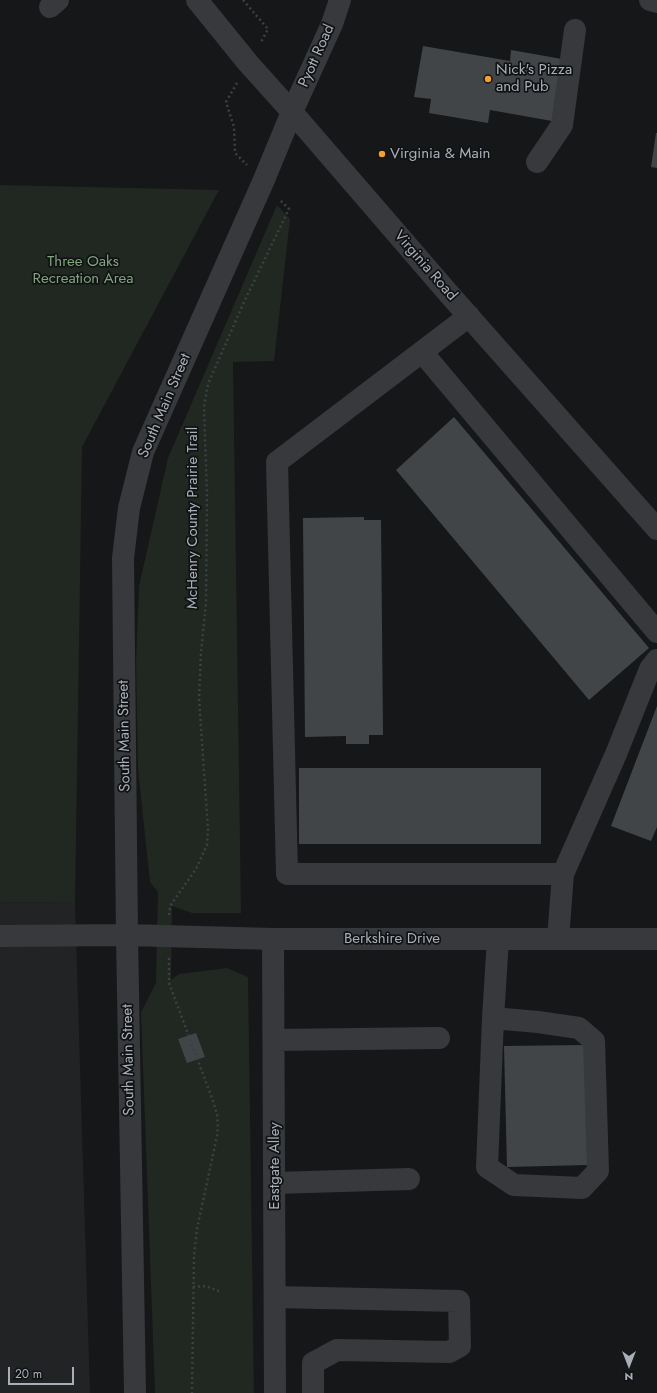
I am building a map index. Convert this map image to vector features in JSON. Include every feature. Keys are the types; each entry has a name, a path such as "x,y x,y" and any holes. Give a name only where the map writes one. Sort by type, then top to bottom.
{"street":[{"name":"Virginia Road","path":"197,0 248,63 657,529"},
{"name":"Pyott Road","path":"292,112 332,24 340,0"},
{"path":"650,0 657,2"},
{"path":"537,162 562,125 574,30"},
{"name":"South Main Street","path":"135,1393 127,935 123,558 129,508 143,452 263,182 292,112"},
{"path":"469,316 277,462 287,874 563,874"},
{"path":"422,352 657,632"},
{"path":"558,939 563,874 616,754 650,669 657,660"},
{"name":"Berkshire Drive","path":"0,936 127,935 273,939 657,939"},
{"name":"Eastgate Alley","path":"273,939 275,1393"},
{"path":"493,1018 538,1022 579,1028 594,1041 598,1171 582,1188 514,1185 487,1167 493,1018 498,939"},
{"path":"274,1040 439,1038"},
{"path":"275,1183 409,1179"},
{"path":"275,1298 459,1301 460,1346 449,1352 337,1350 313,1363 313,1393"}],"path":[{"path":"243,0 268,29"},
{"path":"226,102 234,127 235,153"},
{"name":"McHenry County Prairie Trail","path":"170,906 196,869 207,845 208,829 199,698 201,653 206,603 207,495 204,407 208,384 244,302 289,209"},
{"path":"169,983 213,1101 217,1114 218,1127 214,1155 197,1229 194,1256 192,1393"},
{"path":"193,1287 205,1286 220,1291"}],"shaded area":[{"path":"0,902 75,903 90,1393 0,1393"}],"green space":[{"name":"Three Oaks Recreation Area","path":"0,185 219,190 82,447 75,903 0,902"},
{"path":"277,205 290,219 274,361 233,362 241,913 192,913 172,906 171,980 179,974 227,968 248,977 254,1393 155,1393 141,1012 156,983 158,892 150,882 138,769 136,661 139,586 168,458"}],"building":[{"name":"Nick's Pizza and Pub","path":"423,46 510,61 511,50 562,59 552,121 490,110 488,123 429,113 431,99 414,97"},
{"path":"657,133 657,168 651,167"},
{"path":"454,417 649,648 589,700 396,470"},
{"path":"364,517 364,520 381,520 383,735 369,735 369,744 346,744 346,736 305,737 303,518"},
{"path":"657,706 657,827 651,841 611,826"},
{"path":"299,768 541,768 541,844 299,844"},
{"path":"196,1033 205,1057 187,1063 178,1039"},
{"path":"586,1045 588,1165 507,1167 504,1046"}],"place":[{"name":"Nick's Pizza and Pub","path":"488,79"},
{"name":"Virginia & Main","path":"382,154"}]}
